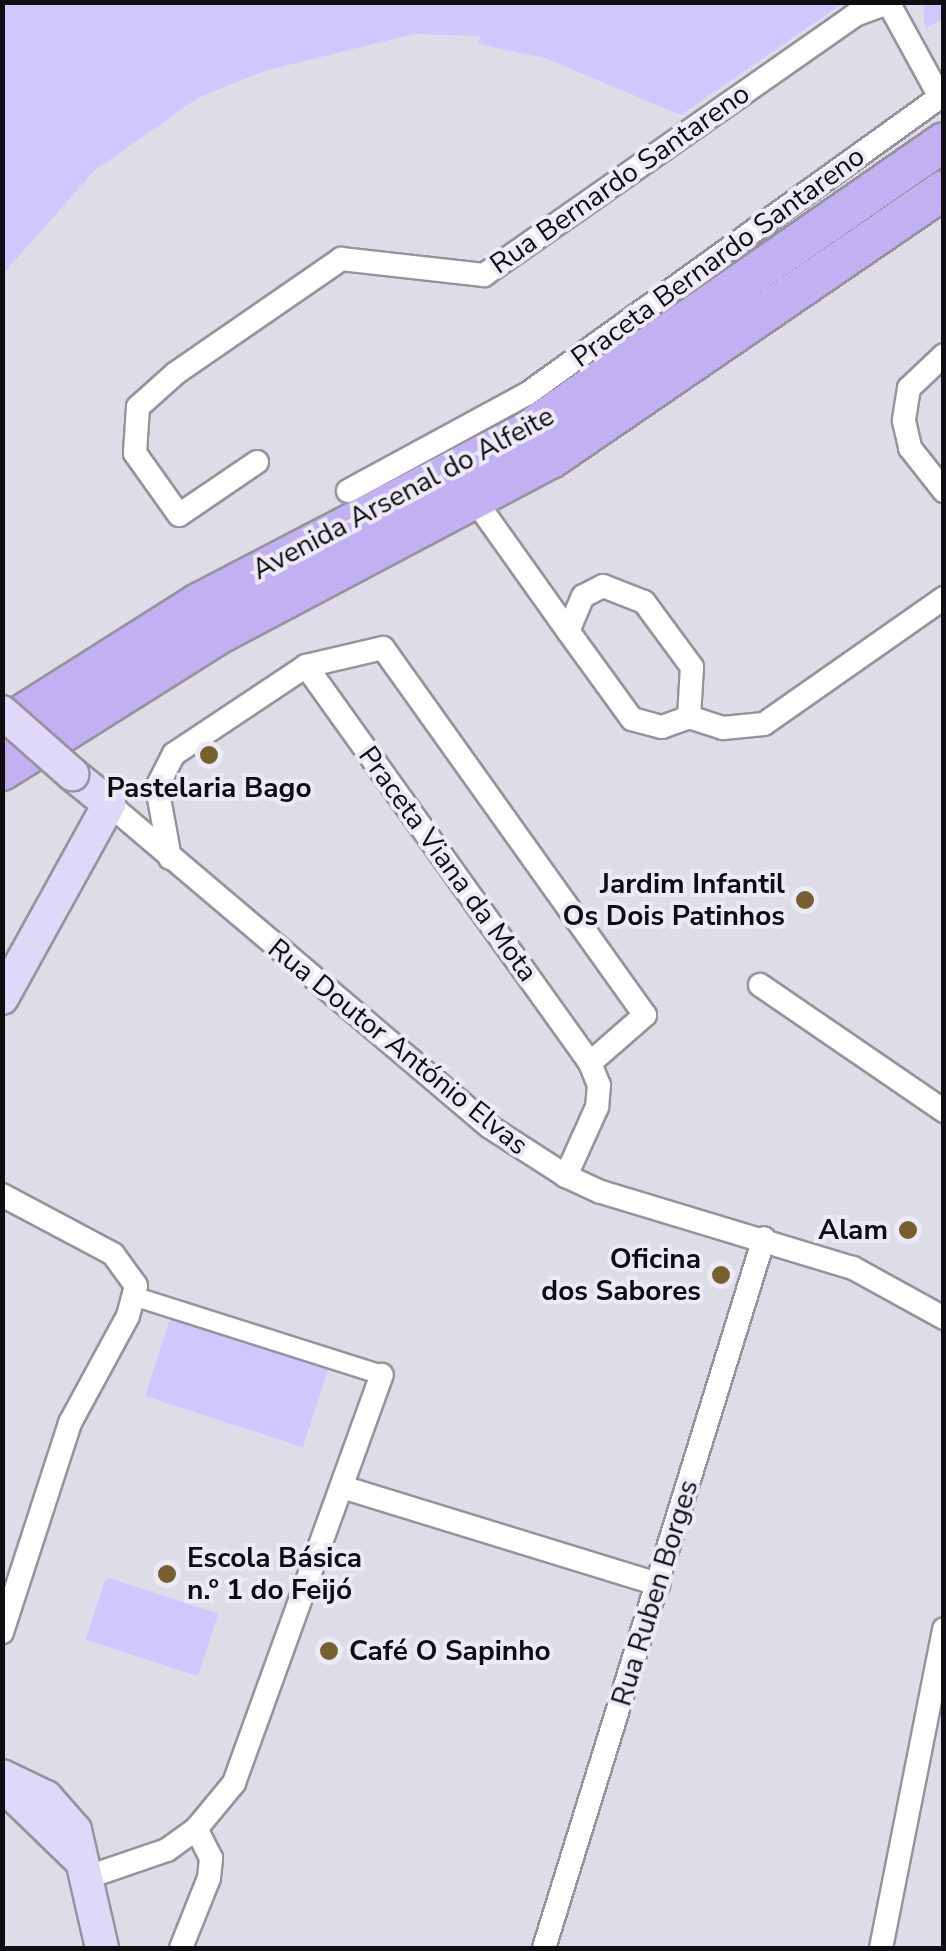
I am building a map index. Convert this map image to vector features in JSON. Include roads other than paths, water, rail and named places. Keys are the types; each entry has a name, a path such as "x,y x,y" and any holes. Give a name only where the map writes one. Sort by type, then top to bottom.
{"main road":[{"name":"Avenida Arsenal do Alfeite","path":"2,728 198,603 523,434 944,142"},
{"name":"Avenida Arsenal do Alfeite","path":"2,771 216,636 477,502 608,423 944,190"},
{"path":"2,712 110,804 2,998"},
{"path":"2,1776 60,1810 75,1830 102,1948"},
{"path":"2,1784 83,1868"}],"street":[{"name":"Praceta Bernardo Santareno","path":"348,491 528,394 940,98 890,3"},
{"name":"Rua Bernardo Santareno","path":"257,462 179,516 135,453 138,407 176,373 341,258 484,275 856,15 890,3"},
{"path":"944,355 909,388 904,421 910,448 944,491"},
{"path":"477,502 632,719 662,727 689,716 723,728 764,724 944,598"},
{"path":"568,631 582,596 602,586 644,602 692,666 689,716"},
{"path":"170,858 157,787 174,754 306,666 383,648 645,1016 590,1063"},
{"name":"Praceta Viana da Mota","path":"306,666 590,1063 599,1085 597,1107 566,1176"},
{"name":"Rua Doutor António Elvas","path":"110,804 490,1127 566,1176 601,1192 764,1238 853,1268 944,1318"},
{"path":"760,985 944,1111"},
{"path":"2,1195 113,1254 133,1274 133,1296 70,1422 2,1632"},
{"name":"Rua Ruben Borges","path":"544,1948 764,1238"},
{"path":"83,1868 167,1850 196,1830 234,1783 382,1375 133,1296"},
{"path":"342,1487 658,1584"},
{"path":"882,1948 944,1629"},
{"path":"181,1948 208,1878 211,1858 196,1830"}],"place":[{"name":"Pastelaria Bago","path":"209,755"},
{"name":"Jardim Infantil Os Dois Patinhos","path":"805,900"},
{"name":"Alam","path":"908,1230"},
{"name":"Oficina dos Sabores","path":"721,1275"},
{"name":"Escola Básica n.º 1 do Feijó","path":"167,1574"},
{"name":"Café O Sapinho","path":"329,1651"}]}
